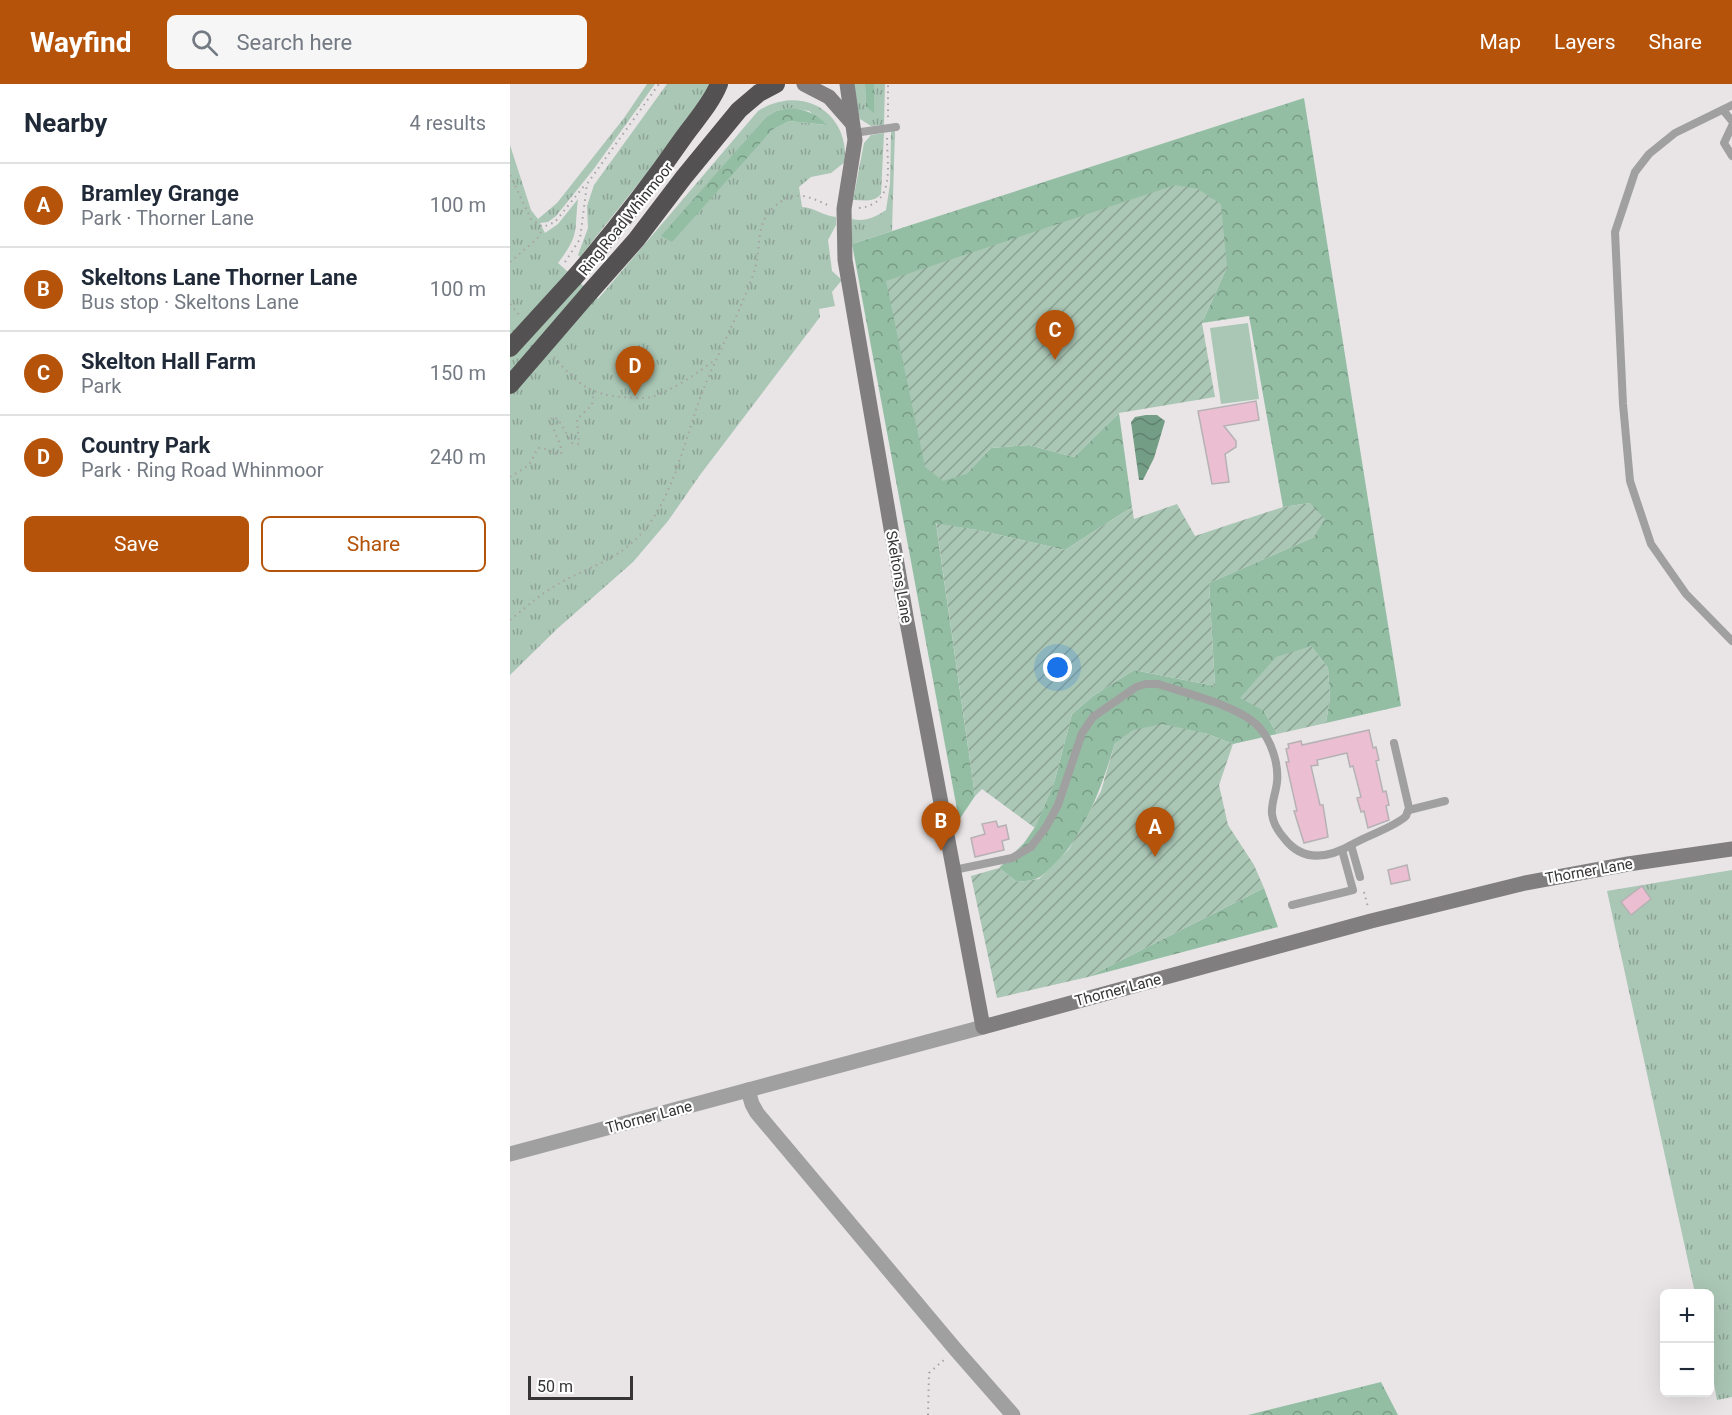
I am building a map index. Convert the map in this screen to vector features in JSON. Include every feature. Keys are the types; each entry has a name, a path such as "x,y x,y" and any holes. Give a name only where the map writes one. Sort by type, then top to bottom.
{"highway":[{"name":"Ring Road Whinmoor","path":"510,348 568,272 606,240 653,181 709,103 718,84"},
{"name":"Ring Road Whinmoor","path":"510,385 636,240 739,110 759,93 776,84"}],"street":[{"path":"804,84 829,97 854,129"},
{"name":"Skeltons Lane","path":"847,84 854,129 854,151 844,209 845,260 905,610 983,1027"},
{"name":"Thorner Lane","path":"510,1154 1371,921 1525,883 1628,864 1732,849"},
{"path":"748,1090 757,1113 1013,1415"}],"lane":[{"path":"1732,105 1675,133 1649,154 1635,172 1615,232 1623,404 1630,481 1651,544 1686,594 1732,641"},
{"path":"1723,110 1732,121"},
{"path":"1732,126 1724,143 1732,156"},
{"path":"854,129 891,128"},
{"path":"954,870 1012,858 1031,847 1046,827 1058,804 1087,724 1100,710 1136,687 1146,684 1158,684 1235,711 1252,720 1266,736 1275,765 1277,783 1272,813 1279,833 1294,849 1304,855 1324,856 1342,850 1403,819 1409,810 1445,801"},
{"path":"1394,743 1409,810"},
{"path":"1351,845 1360,877"},
{"path":"1292,905 1353,890 1342,850"}],"path":[{"path":"510,262 537,239 543,227 555,222 587,184 659,84"},
{"path":"853,209 876,204 884,194 887,184 891,128 888,84"},
{"path":"510,175 531,219 543,227"},
{"path":"568,272 580,239 587,184"},
{"path":"510,620 552,587 621,553 647,526 662,503 715,360 755,270 760,228 765,218 780,202 797,195 815,198 836,208"},
{"path":"510,477 529,465 538,448 561,454 551,422 552,417 558,419 572,443 579,444 577,419 592,405 594,393 611,397 651,397 679,384 715,360"},
{"path":"1360,877 1371,921"},
{"path":"928,1415 929,1373 956,1350"}],"green space":[{"path":"647,84 655,84 593,170 556,216 548,222 540,223 545,233 558,224 578,199 573,239 558,263 598,299 758,111 774,103 790,100 819,107 831,116 844,144 845,162 831,173 811,177 799,187 802,207 836,217 836,225 828,240 832,271 842,280 832,292 835,306 819,309 820,317 700,475 668,521 633,562 557,629 510,675 510,145 531,210 538,219 557,203 624,118","holes":["789,108 809,111 826,125 789,121 772,130 746,158 687,208 766,117 776,111"]},
{"path":"667,84 710,84 685,125 580,257 578,255 588,228 587,206 594,185"},
{"path":"851,84 865,84 866,107 874,112 874,84 885,84 884,125 871,126 860,119"},
{"path":"865,84 874,84 874,113 866,107"},
{"path":"1304,98 1401,706 1326,723 1330,697 1328,668 1311,646 1264,711 1277,734 1233,744 1205,733 1115,743 1088,816 1067,850 1040,877 1017,882 999,868 1024,843 1035,827 1054,783 1072,714 1093,696 1134,670 1215,686 1209,583 1314,537 1310,503 1283,507 1249,316 1202,323 1227,267 1198,189 966,474 991,448 1029,445 1074,457 1119,413 1132,507 1065,550 977,530 936,524 975,796 959,820 852,244"},
{"path":"789,108 810,112 827,125 789,121 772,130 672,242 661,236 766,117 776,111"},
{"path":"891,131 895,131 892,231 852,244 852,219 870,218 886,210 890,184"},
{"path":"884,133 881,194 872,200 853,200 864,143 871,135"},
{"path":"1175,185 1198,189 1221,204 1227,267 1202,323 1215,397 1119,413 1074,457 1029,445 991,448 966,474 943,481 925,467 886,281"},
{"path":"1248,323 1259,399 1221,404 1210,328"},
{"path":"1310,503 1325,519 1314,537 1209,583 1215,686 1134,670 1093,696 1072,714 1054,783 1035,828 982,789 975,796 936,523 1065,550 1132,507 1134,519 1177,504 1195,536 1283,507"},
{"path":"1311,646 1328,668 1330,697 1326,723 1277,734 1264,711 1240,698 1276,657"},
{"path":"1162,724 1205,733 1233,744 1219,785 1228,825 1254,865 1264,888 1088,977 997,998 971,876 999,868 1017,882 1039,879 1069,849 1101,791 1115,743 1133,730"},
{"path":"1732,870 1732,1397 1717,1400 1714,1384 1714,1289 1694,1289 1607,891"},
{"path":"1264,888 1278,927 1088,977"},
{"path":"1381,1382 1398,1415 1248,1415"}],"water":[{"path":"1157,415 1165,421 1154,458 1143,480 1139,480 1131,422 1135,417"}],"building":[{"path":"1256,401 1259,420 1224,426 1236,441 1236,447 1225,454 1229,482 1212,484 1198,411"},
{"path":"1369,730 1373,748 1376,747 1379,760 1376,761 1383,792 1386,791 1389,820 1368,828 1364,811 1361,812 1357,798 1361,797 1347,753 1317,760 1318,765 1311,766 1320,805 1323,805 1328,837 1304,843 1294,811 1297,811 1286,762 1289,762 1286,749 1289,748 1288,744 1301,741 1302,745"},
{"path":"996,821 998,827 1006,825 1009,839 1002,841 1004,850 975,857 971,838 985,834 982,824"},
{"path":"1407,865 1410,880 1391,884 1388,870"},
{"path":"1642,886 1651,899 1631,915 1621,902"}],"place":[{"name":"Skelton Hall Farm","path":"1055,360"},
{"name":"Country Park","path":"635,396"},
{"name":"Skeltons Lane Thorner Lane","path":"941,851"},
{"name":"Bramley Grange","path":"1155,857"}]}
